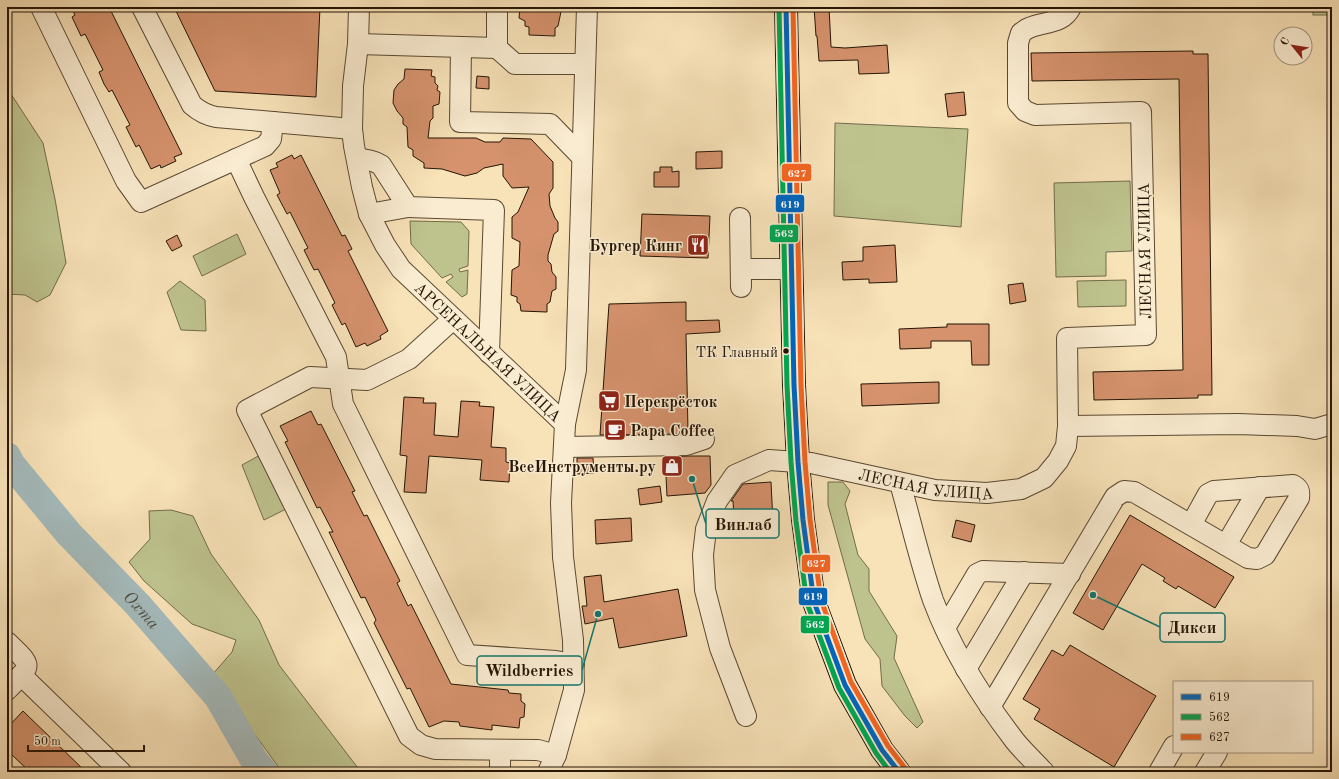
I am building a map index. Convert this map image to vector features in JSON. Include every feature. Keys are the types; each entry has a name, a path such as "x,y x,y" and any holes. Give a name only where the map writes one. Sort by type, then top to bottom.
{"main road":[{"path":"786,7 794,385 803,520 814,602 845,685 882,750 899,772"}],"street":[{"path":"40,7 126,181 141,202 265,146 271,139 273,122"},
{"path":"142,7 192,105 198,111 206,115 216,117 352,129"},
{"name":"АРСЕНАЛЬНАЯ УЛИЦА","path":"359,7 358,44 353,86 352,129 356,160 369,214 385,245 402,269 565,424 561,504 563,549 573,640 574,690 552,764"},
{"path":"497,48 498,7"},
{"path":"565,424 576,370 587,7"},
{"name":"ЛЕСНАЯ УЛИЦА","path":"746,716 720,648 705,590 703,555 706,529 717,501 736,475 769,460 798,462 861,473 936,490 987,493 1021,489 1044,478 1058,461 1066,446 1068,426 1067,338 1146,335 1141,112 1035,115 1025,111 1018,103 1018,43 1021,33 1030,27 1059,19 1068,13 1071,7"},
{"path":"358,44 497,48 515,64 585,64"},
{"path":"462,47 460,122 550,124 582,157"},
{"path":"236,159 336,357 342,404 467,655 574,664"},
{"path":"356,160 367,159 381,165 408,207"},
{"path":"369,214 408,207 494,210 489,353"},
{"path":"740,218 741,278 791,269"},
{"path":"453,319 409,359 367,380 310,377 247,410 409,736 421,745 500,759 538,750 552,764"},
{"path":"1068,426 1238,424 1296,426 1315,429 1332,424"},
{"path":"564,447 686,445 704,439"},
{"path":"900,483 920,558 945,628 966,669 990,707 1016,742 1044,772"},
{"path":"990,707 1115,497 1124,491 1134,492 1191,525 1226,545 1248,558 1257,559 1265,555 1299,498 1300,492 1297,487 1293,485 1214,491 1208,494 1191,525"},
{"path":"1226,545 1260,487"},
{"path":"945,628 977,574 983,571 1070,574"},
{"path":"966,669 1024,572"},
{"path":"7,642 26,660 27,666 26,670 7,690"},
{"path":"21,675 121,772"},
{"path":"1159,772 1173,748"},
{"path":"1205,772 1216,753"}],"green space":[{"path":"1275,7 1298,7 1298,11 1275,11"},
{"path":"1313,7 1332,7 1332,15 1313,15"},
{"path":"7,88 43,143 55,199 66,263 50,295 37,302 25,295 7,294"},
{"path":"835,123 968,129 961,227 834,216"},
{"path":"1130,181 1132,251 1106,252 1106,276 1056,277 1054,183"},
{"path":"410,221 461,222 469,231 468,266 459,269 460,272 468,270 467,294 462,297 446,282 453,277 451,274 442,278 411,244"},
{"path":"237,234 246,254 202,276 193,256"},
{"path":"1126,280 1126,306 1078,307 1077,281"},
{"path":"180,281 205,300 206,331 181,330 167,292"},
{"path":"262,454 288,508 264,520 242,465"},
{"path":"828,482 843,482 850,491 845,504 858,555 869,569 869,591 897,636 894,658 923,722 917,728 905,716 882,686 880,659 865,639 828,505"},
{"path":"171,510 193,516 211,554 259,620 279,665 361,772 282,772 212,675 232,652 236,640 192,624 144,581 129,562 150,539 149,511"}],"building":[{"path":"71,7 109,7 182,154 174,157 176,161 161,168 160,165 151,169 139,145 136,147 126,127 130,125 112,90 109,92 104,84 99,72 103,70 85,34 81,36 72,17 75,15"},
{"path":"174,7 320,7 316,97 215,91"},
{"path":"520,7 562,7 558,26 555,28 555,36 529,35 529,27 525,26 525,21 519,18"},
{"path":"814,7 829,7 831,47 845,48 887,45 889,73 859,74 858,60 819,61"},
{"path":"1193,51 1193,54 1208,54 1212,395 1198,395 1198,398 1094,400 1093,372 1183,370 1179,79 1032,81 1031,53"},
{"path":"405,69 432,70 431,76 435,77 435,83 438,86 437,90 440,92 439,104 433,106 433,118 430,121 428,138 476,138 485,142 500,142 503,138 531,139 553,162 553,188 549,194 550,206 558,222 558,231 554,234 548,255 548,261 551,264 552,272 556,277 556,289 552,291 550,302 547,304 547,312 521,311 520,304 517,302 517,297 511,295 512,270 519,266 520,242 512,238 512,217 518,212 529,187 512,188 503,176 503,164 484,168 477,173 465,176 442,169 424,168 424,163 413,156 413,150 408,147 407,127 403,124 403,118 393,103 394,90 404,79"},
{"path":"477,76 489,77 489,89 476,88"},
{"path":"964,92 966,115 948,117 945,94"},
{"path":"722,151 722,168 696,169 696,152"},
{"path":"292,155 294,159 301,155 342,236 345,235 352,249 348,251 388,331 380,336 381,339 367,346 365,343 356,347 345,323 342,325 332,305 335,303 318,269 314,270 304,250 308,248 290,212 287,214 277,195 280,193 270,170 278,167 276,163"},
{"path":"660,167 672,167 672,172 679,171 679,187 654,187 654,172 660,172"},
{"path":"642,214 710,216 708,258 640,256"},
{"path":"177,235 182,246 172,251 166,241"},
{"path":"895,245 897,282 869,283 869,279 843,280 842,262 863,261 863,247"},
{"path":"1023,283 1026,301 1010,304 1008,285"},
{"path":"686,302 686,321 719,320 720,332 686,334 688,432 684,434 600,435 609,304"},
{"path":"947,324 989,324 989,365 972,365 971,341 931,341 931,348 900,349 899,329 947,327"},
{"path":"939,382 939,403 862,406 861,384"},
{"path":"404,397 424,398 423,403 436,403 434,435 458,437 461,401 480,402 479,406 494,407 491,447 506,448 506,462 510,463 509,482 480,480 482,460 429,456 426,493 404,492 407,456 400,455"},
{"path":"311,411 318,425 321,424 355,491 352,492 364,516 367,515 400,581 397,583 408,606 411,604 451,684 508,690 509,693 521,694 521,701 525,704 524,717 520,718 519,728 492,725 492,730 460,726 459,722 444,721 429,727 410,688 407,689 374,623 376,620 365,597 361,598 329,532 333,532 320,507 317,508 285,442 288,441 280,426"},
{"path":"710,456 711,485 705,493 667,496 665,457"},
{"path":"577,458 593,458 594,473 577,474"},
{"path":"771,482 773,522 745,524 745,517 734,517 733,501 731,501 743,484"},
{"path":"660,486 662,502 640,505 638,489"},
{"path":"1130,515 1234,577 1215,608 1178,586 1176,589 1163,581 1165,578 1142,564 1103,630 1073,613"},
{"path":"631,518 632,541 596,544 595,520"},
{"path":"956,520 975,525 971,542 952,537"},
{"path":"601,575 604,602 678,589 687,636 619,648 613,618 585,624 582,606 587,606 584,577"},
{"path":"1070,645 1156,696 1114,767 1034,719 1040,709 1023,699 1052,650 1063,656"},
{"path":"23,711 86,772 30,772 11,754 7,750 7,728"}],"waterway":[{"name":"Охта","path":"7,456 11,464 69,534 138,605 218,697 254,760 264,772"}],"transit line":[{"name":"562","path":"779,7 787,385 796,521 807,603 839,688 876,753 890,772"},
{"name":"619","path":"786,7 794,385 803,520 814,602 845,685 882,750 899,772"},
{"name":"627","path":"793,7 801,385 810,519 821,600 851,682 888,746 905,768"}],"place":[{"name":"Бургер Кинг","path":"698,245"},
{"name":"ТК Главный","path":"786,351"},
{"name":"Перекрёсток","path":"609,401"},
{"name":"Papa Coffee","path":"615,430"},
{"name":"ВсеИнструменты.ру","path":"672,466"},
{"name":"Винлаб","path":"692,479"},
{"name":"Дикси","path":"1093,595"},
{"name":"Wildberries","path":"598,614"}]}
